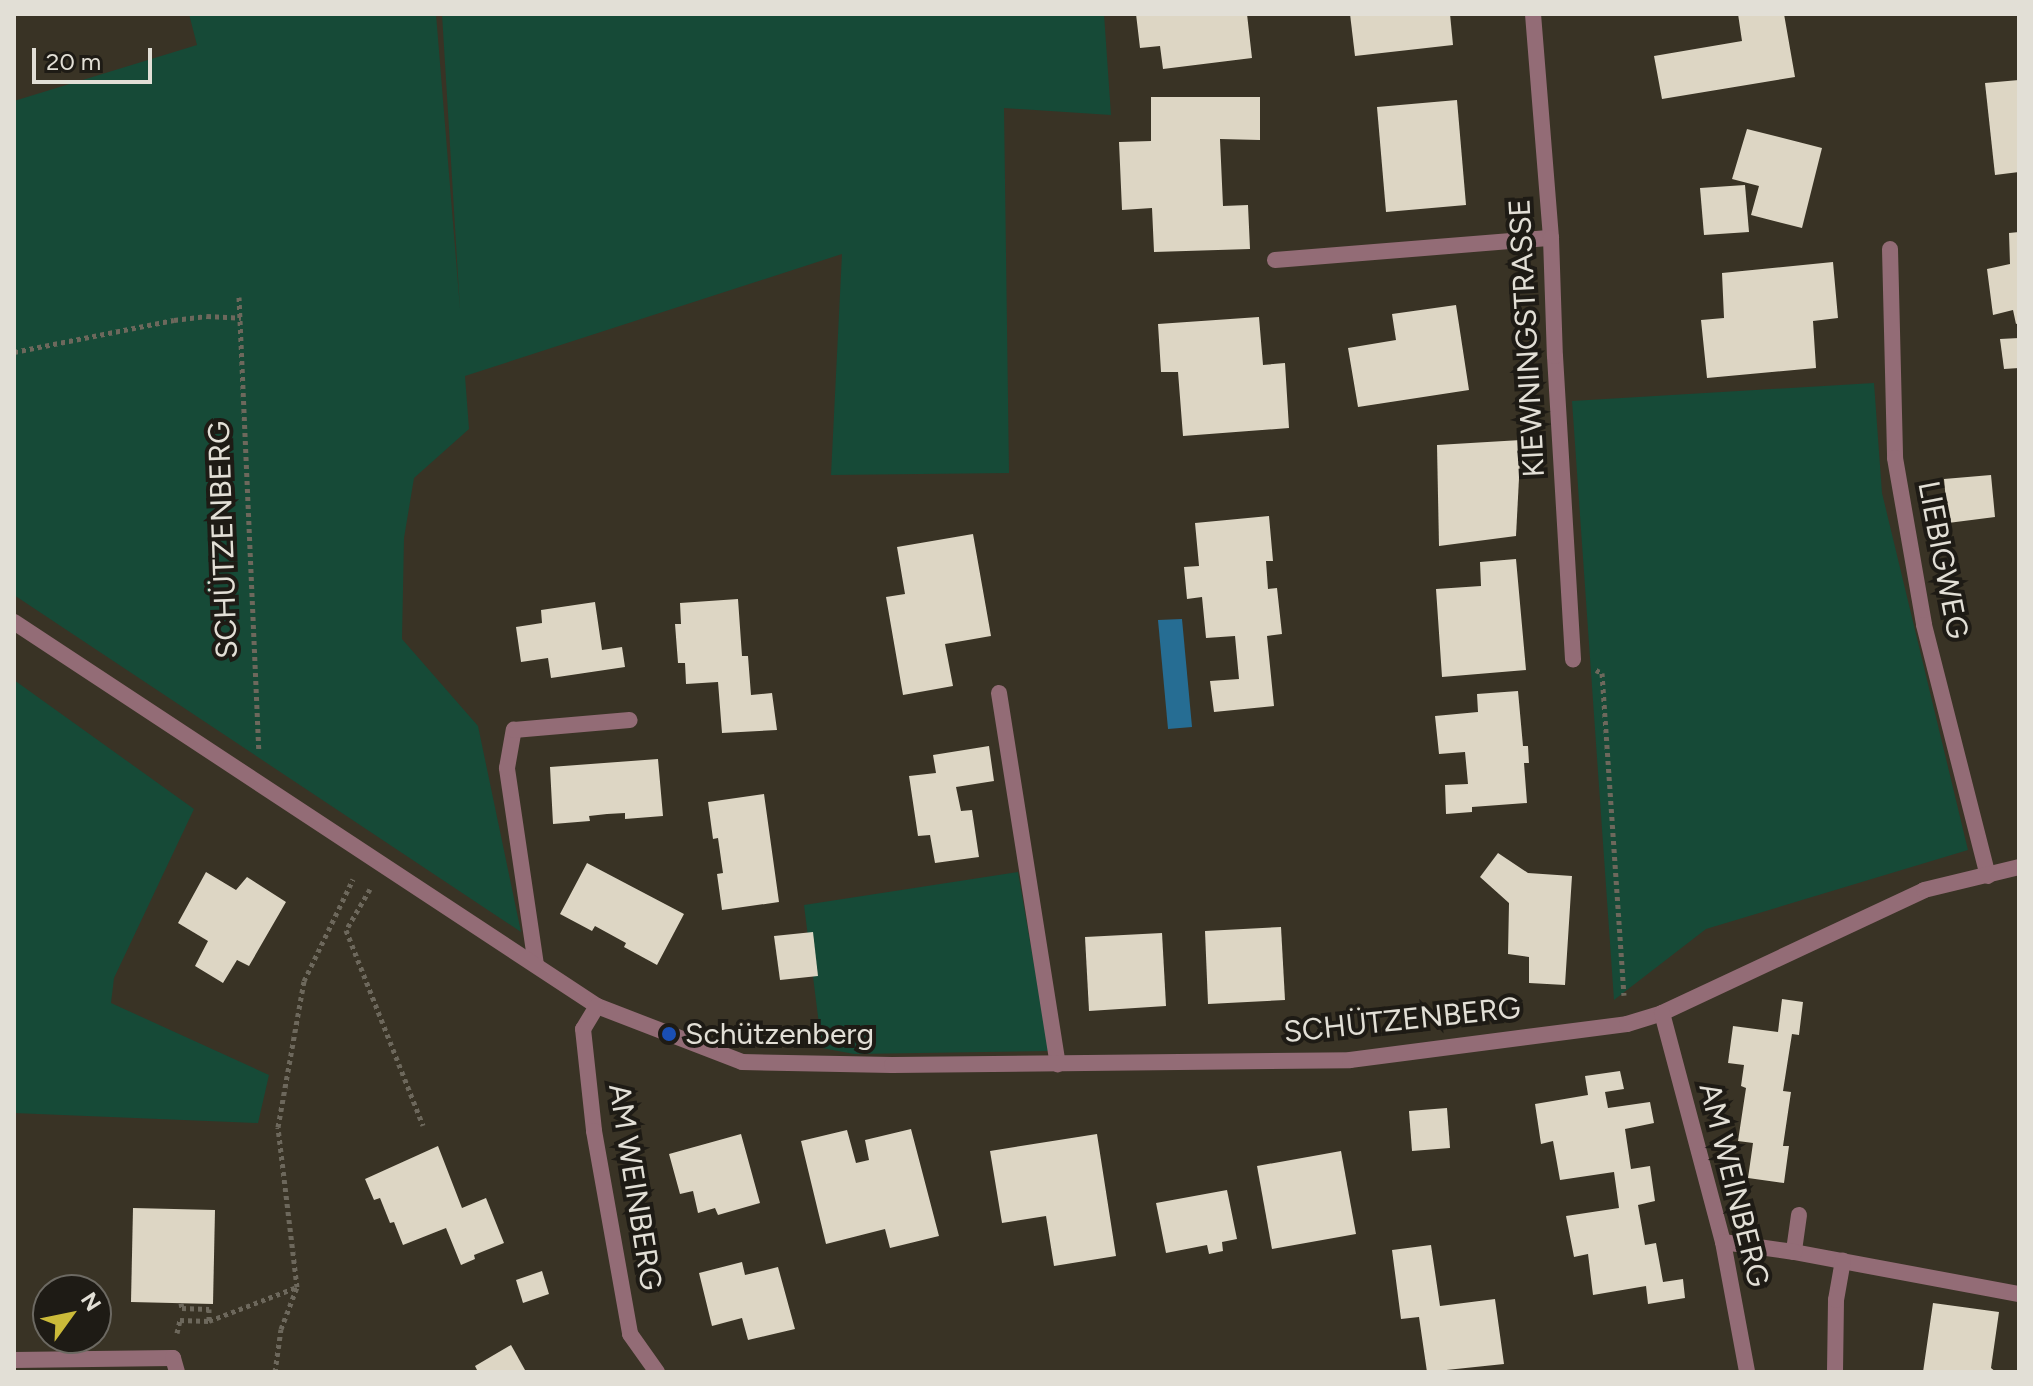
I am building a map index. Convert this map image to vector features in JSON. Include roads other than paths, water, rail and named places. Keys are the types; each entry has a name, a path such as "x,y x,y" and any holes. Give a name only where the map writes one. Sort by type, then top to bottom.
{"street":[{"name":"KIEWNINGSTRASSE","path":"1533,14 1551,238 1573,659"},
{"path":"1275,260 1551,238"},
{"name":"LIEBIGWEG","path":"1890,249 1895,458 1924,625 1988,876"},
{"name":"SCHÜTZENBERG","path":"14,622 597,1006 742,1062 1058,1064 1350,1060 1627,1024 1662,1013 1924,890 2019,867"},
{"path":"999,693 1058,1064"},
{"path":"536,965 507,768 514,730 630,720"},
{"name":"AM WEINBERG","path":"597,1006 583,1029 594,1131 630,1334 657,1372"},
{"name":"AM WEINBERG","path":"1662,1013 1723,1242 1747,1372"},
{"path":"1794,1252 1799,1215"},
{"path":"1723,1242 1794,1252 2019,1294"},
{"path":"1835,1372 1836,1300 1843,1261"},
{"path":"14,1360 173,1358 177,1372"}],"water":[{"path":"1182,619 1192,727 1168,729 1158,620"}],"place":[{"name":"Schützenberg","path":"669,1034"}]}
